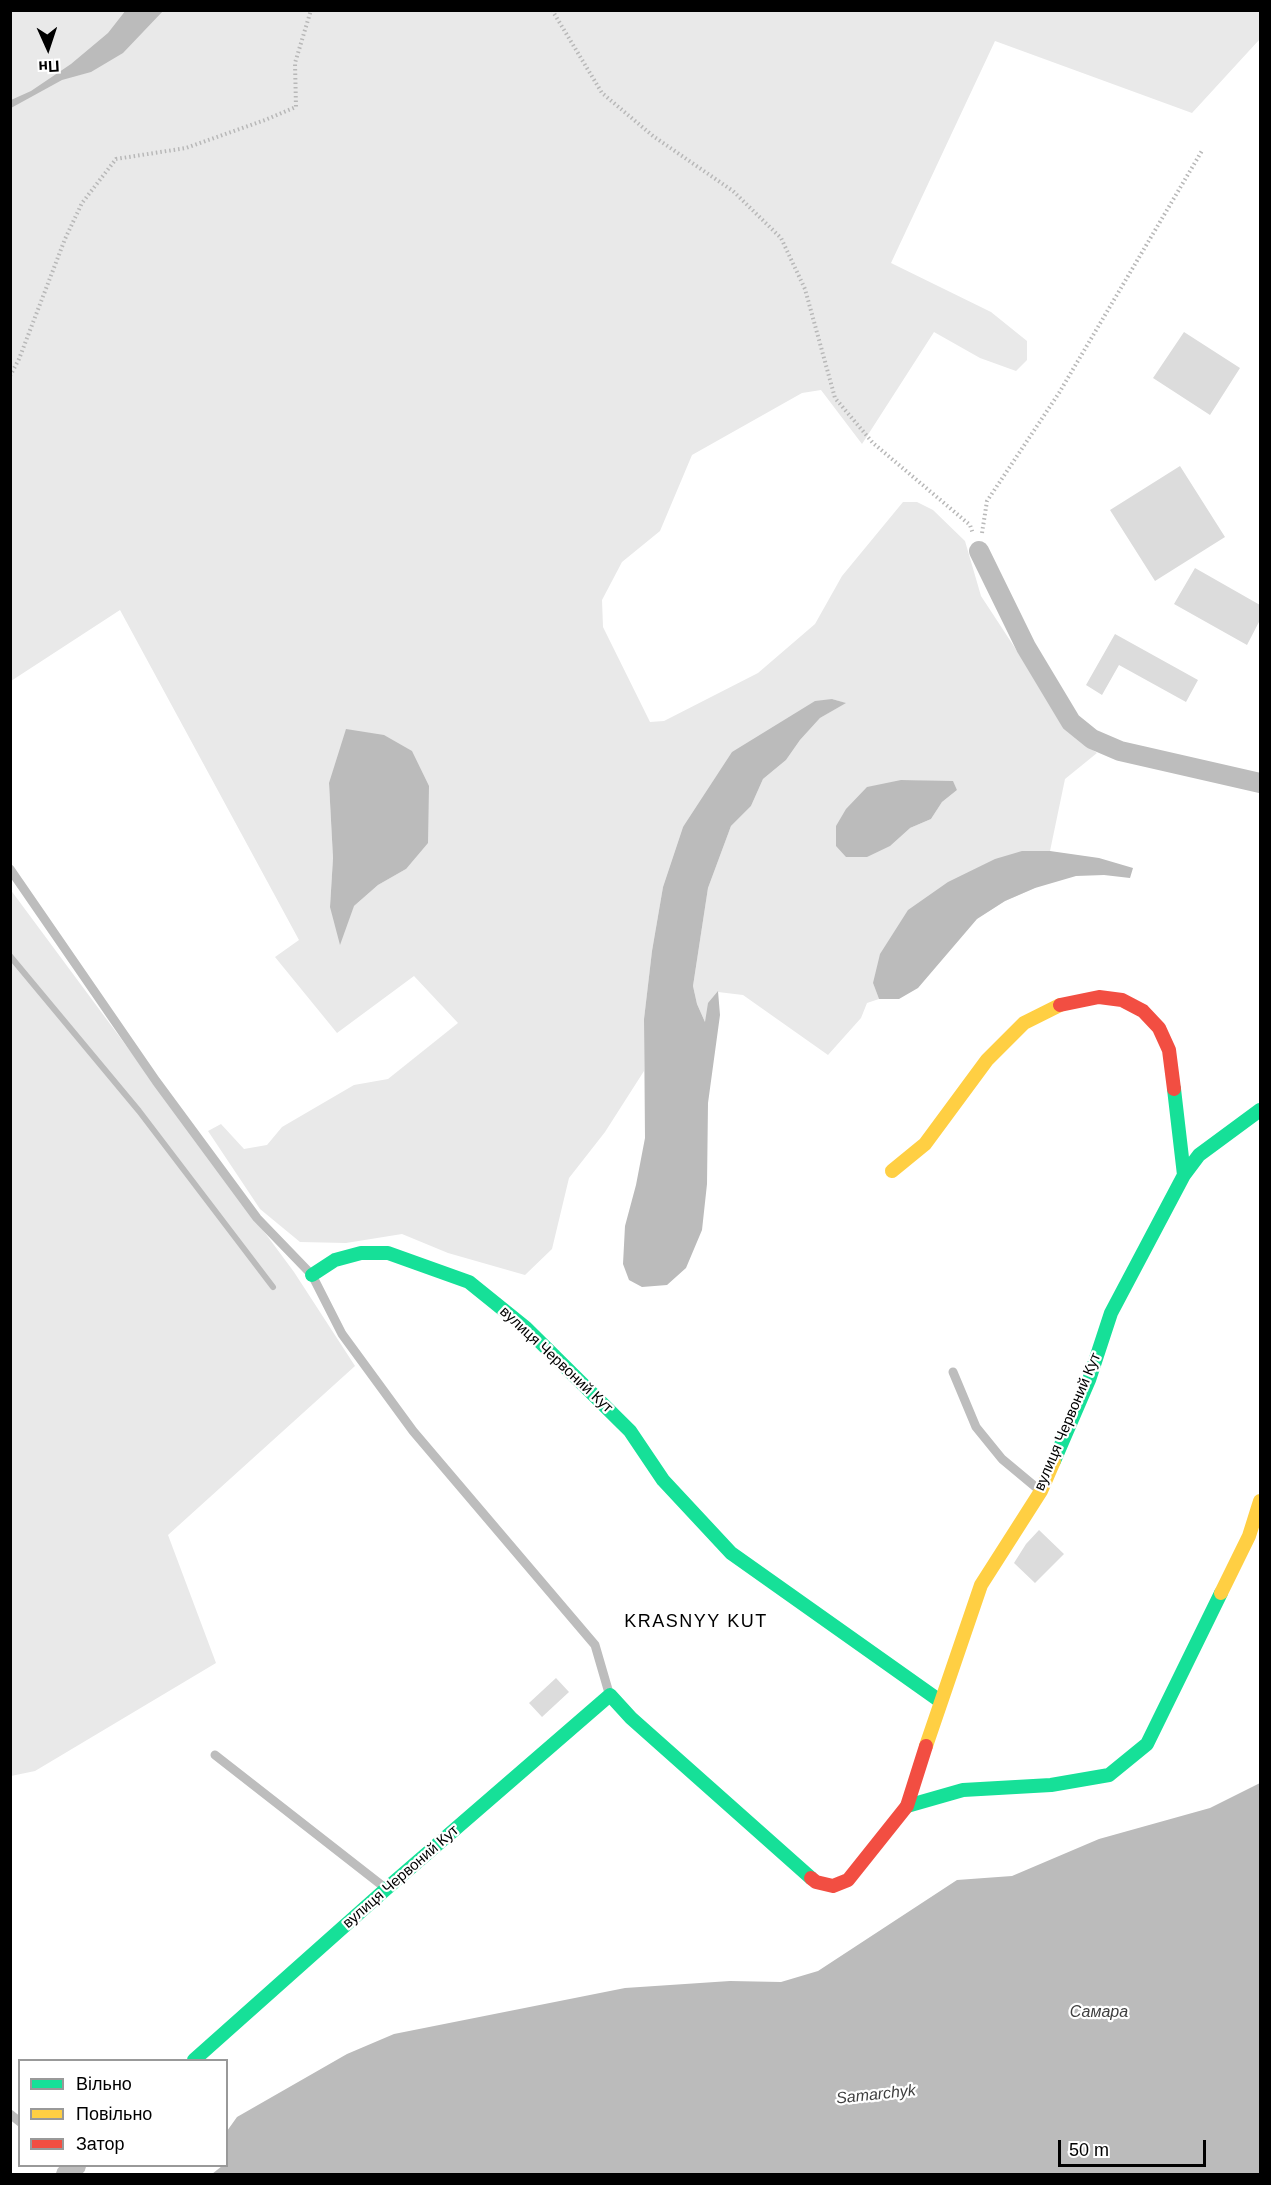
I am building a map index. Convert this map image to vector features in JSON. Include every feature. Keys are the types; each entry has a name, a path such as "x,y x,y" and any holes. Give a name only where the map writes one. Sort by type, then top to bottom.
{"street":[{"path":"979,551 1026,647 1071,722 1092,739 1119,751 1260,783"},
{"path":"892,1171 925,1144 987,1060 1024,1023 1060,1005 1099,997 1122,1000 1143,1011 1159,1028 1169,1050 1184,1175"},
{"name":"вулиця Червоний Кут","path":"196,2059 386,1889 610,1695 631,1718 816,1882 833,1886 848,1880 907,1806 940,1701 981,1584 1041,1491 1089,1380 1111,1312 1184,1175 1199,1155 1260,1110"},
{"name":"вулиця Червоний Кут","path":"312,1275 334,1260 361,1252 388,1253 469,1282 526,1328 630,1431 663,1480 731,1553 940,1701"},
{"path":"907,1806 963,1790 1052,1785 1109,1775 1147,1744 1249,1536 1260,1501"}],"lane":[{"path":"10,869 156,1081 250,1209 312,1275"},
{"name":"вулиця Червоний Кут","path":"312,1275 342,1334 413,1431 595,1646 610,1695"},
{"path":"953,1372 976,1427 1002,1459 1041,1491"},
{"path":"215,1755 386,1889"}],"path":[{"path":"10,376 65,239 82,203 116,159 186,148 296,107 295,63 311,10"},
{"path":"552,10 602,93 653,136 733,191 781,238 805,289 835,398 873,443 970,525 979,551"},
{"path":"979,551 987,501 1059,393 1203,149"}],"shaded area":[{"path":"11,11 1260,11 1260,40 1192,113 995,41 891,263 991,312 1027,341 1027,360 1016,371 980,358 934,332 862,444 821,390 802,393 692,455 660,531 622,562 602,600 603,627 650,722 664,721 758,673 815,624 842,576 903,502 917,502 933,510 965,541 981,596 1072,735 1097,753 1065,779 1050,851 1068,862 1035,888 1005,901 873,983 879,999 867,1003 861,1018 828,1055 743,995 718,992 706,1024 697,1004 693,986 708,888 731,826 751,806 763,779 786,760 820,718 845,703 832,699 683,827 663,887 652,951 644,1019 644,1071 605,1132 569,1178 552,1249 525,1275 448,1253 402,1234 346,1243 300,1242 260,1209 208,1131 221,1124 244,1149 267,1145 282,1127 354,1085 388,1079 458,1023 414,976 337,1033 275,957 299,940 120,610 11,681","holes":["901,780 953,782 957,790 942,802 931,819 910,828","329,783 406,869 378,885 354,906 330,907 333,858"]},
{"path":"10,889 294,1272 355,1366 168,1535 216,1663 35,1771 11,1776"}],"water":[{"path":"126,10 163,11 123,53 91,72 62,80 11,108 11,100 31,91 71,64 108,33"},
{"path":"832,699 846,703 820,718 786,760 763,779 751,806 731,826 708,888 693,986 697,1004 705,1022 708,1003 718,991 720,1015 708,1103 707,1184 702,1230 686,1268 667,1285 642,1287 629,1280 623,1264 625,1226 645,1138 644,1019 663,887 683,827 732,752 815,701"},
{"path":"346,729 384,735 412,751 429,786 428,843 406,869 378,885 354,906 340,945 330,907 333,858 329,783"},
{"path":"901,780 953,781 957,790 942,802 931,819 910,828 890,846 867,857 846,857 836,846 836,826 846,809 867,787"},
{"path":"1022,851 1050,851 1099,858 1133,868 1130,878 1104,875 1076,876 1035,888 1005,901 977,919 918,988 899,999 879,999 873,983 880,954 908,910 948,882 995,859"},
{"name":"Самара","path":"1260,1783 1260,2174 212,2174 221,2167 228,2167 228,2130 237,2117 347,2054 394,2034 625,1988 730,1981 781,1982 818,1971 957,1880 1012,1876 1099,1839 1210,1808"}],"building":[{"path":"1184,332 1240,368 1210,415 1153,378"},
{"path":"1180,466 1225,537 1155,581 1110,510"},
{"path":"1195,568 1260,605 1260,620 1247,645 1174,604"},
{"path":"1115,634 1198,680 1186,702 1119,665 1102,695 1086,685"},
{"path":"1039,1530 1064,1554 1035,1583 1014,1563 1026,1544"},
{"path":"556,1678 569,1692 542,1717 529,1703"}],"waterway":[{"path":"10,956 139,1111 273,1287"}],"traffic: fast":[{"path":"1174,1089 1184,1175"},
{"path":"1054,1461 1089,1380 1111,1313 1184,1175 1199,1155 1260,1110"},
{"path":"312,1275 335,1260 361,1253 388,1253 469,1282 526,1328 630,1431 663,1480 731,1553 940,1701"},
{"path":"907,1806 963,1790 1051,1785 1109,1775 1147,1744 1221,1593"},
{"path":"195,2059 386,1889 610,1695 631,1718 811,1878"}],"traffic: slow":[{"path":"892,1171 925,1144 987,1060 1024,1023 1060,1005"},
{"path":"926,1746 981,1585 1041,1491 1054,1461"},
{"path":"1221,1593 1249,1536 1260,1501"}],"traffic: jam":[{"path":"1060,1005 1099,997 1122,1000 1143,1011 1159,1028 1169,1050 1174,1089"},
{"path":"811,1878 816,1882 833,1886 848,1880 907,1806 926,1746"}],"district":[{"name":"KRASNYY KUT","path":"696,1622"}],"water label":[{"name":"Samarchyk","path":"876,2095"}]}
